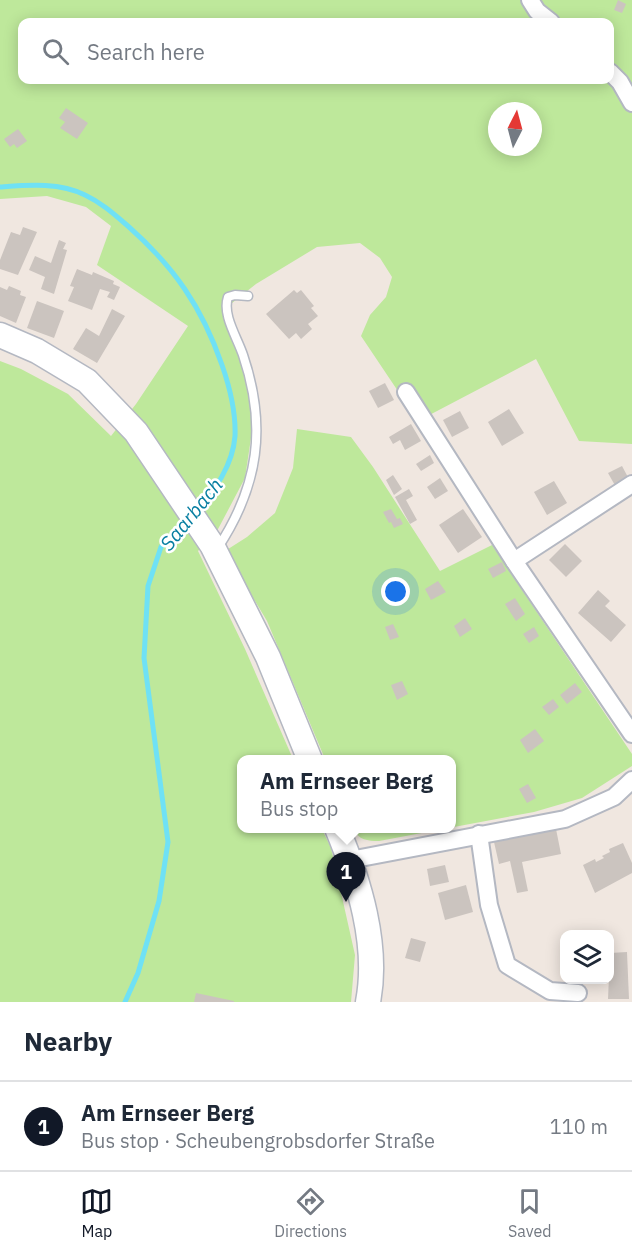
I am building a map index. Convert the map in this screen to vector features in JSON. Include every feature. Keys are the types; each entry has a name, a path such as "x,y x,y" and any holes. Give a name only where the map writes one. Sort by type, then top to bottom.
{"main road":[{"path":"0,335 37,351 87,381 136,432 214,548 268,657 308,755"},
{"path":"339,833 350,860 369,936 370,990 368,1002"}],"street":[{"path":"530,0 537,11 546,18"},
{"path":"614,77 620,82 632,103"},
{"path":"406,392 514,561 632,734"},
{"path":"514,561 632,484"},
{"path":"350,860 565,819 614,797 632,780"},
{"path":"479,834 489,905 507,965 550,991 578,993"}],"lane":[{"path":"214,548 229,531 243,501 252,472 257,417 255,397 248,368 230,322 226,304 228,297 248,296"}],"green space":[{"path":"0,0 632,0 632,444 579,441 536,359 418,421 361,336 370,315 386,297 392,277 380,258 360,243 317,247 256,284 222,311 245,370 254,418 245,478 217,531 198,551 245,649 291,755 237,755 237,833 324,833 331,848 355,955 351,1002 0,1002 0,361 21,369 68,394 111,436 136,404 188,326 97,265 111,226 86,207 47,196 0,199"},
{"path":"297,429 351,437 440,571 492,545 632,754 632,766 582,798 534,812 456,827 456,755 323,755 267,621 225,551 247,537 275,513 293,468"},
{"path":"356,833 421,833 379,841 371,841 358,836"}],"building":[{"path":"618,0 626,4 622,13 614,10"},
{"path":"66,108 88,123 77,139 60,128 65,122 59,118"},
{"path":"18,129 27,141 17,148 14,144 10,147 4,139"},
{"path":"23,227 37,232 18,275 0,269 0,260 11,232 20,235"},
{"path":"59,240 66,243 63,249 67,250 54,294 41,289 45,277 29,270 35,256 51,263"},
{"path":"77,269 92,275 93,272 114,281 113,284 120,287 114,300 107,297 110,292 100,289 92,310 68,301 74,287 70,286"},
{"path":"9,286 21,291 20,295 26,297 16,323 0,316 0,287 7,290"},
{"path":"294,290 297,293 301,290 314,306 311,308 318,316 308,324 312,329 301,339 296,333 289,339 266,314"},
{"path":"37,301 64,311 54,338 27,328"},
{"path":"112,309 125,316 97,363 73,349 86,328 99,336"},
{"path":"385,383 394,400 378,408 369,391"},
{"path":"509,409 524,433 502,446 488,422"},
{"path":"460,411 469,428 452,437 443,420"},
{"path":"411,424 421,441 405,450 400,440 393,444 389,437"},
{"path":"430,455 434,463 421,471 416,464"},
{"path":"622,466 630,481 617,489 608,473"},
{"path":"393,475 402,489 394,495 386,480"},
{"path":"440,478 448,491 435,499 427,487"},
{"path":"554,481 567,503 547,515 534,492"},
{"path":"409,489 413,496 406,500 417,520 410,524 395,497"},
{"path":"391,509 403,524 394,528 383,512"},
{"path":"463,509 482,537 458,553 439,525"},
{"path":"565,544 582,561 566,577 549,560"},
{"path":"502,562 506,571 493,578 488,569"},
{"path":"438,581 446,592 431,600 425,589"},
{"path":"598,590 610,601 605,606 626,625 611,642 578,613"},
{"path":"515,598 525,614 516,621 505,604"},
{"path":"465,618 472,629 460,637 454,626"},
{"path":"393,624 399,637 390,640 385,627"},
{"path":"534,627 539,636 529,643 523,634"},
{"path":"402,681 408,694 397,700 391,685"},
{"path":"575,683 582,692 567,704 560,695"},
{"path":"553,699 559,707 549,715 542,707"},
{"path":"535,729 544,741 528,753 520,740"},
{"path":"528,784 536,798 527,803 519,789"},
{"path":"556,829 561,854 522,862 528,891 517,893 510,861 499,864 494,842"},
{"path":"623,843 632,863 632,873 595,893 583,865 595,859 596,862 604,858 602,856 610,852 609,849"},
{"path":"445,865 449,882 430,886 427,869"},
{"path":"466,885 473,912 445,920 438,893"},
{"path":"411,938 426,942 420,962 405,958"},
{"path":"627,952 629,999 608,999 609,984 614,984 614,953"},
{"path":"196,993 234,1001 234,1002 194,1002"}],"waterway":[{"name":"Saarbach","path":"0,187 54,186 75,191 97,202 129,227 160,257 196,306 225,374 235,418 235,436 231,457 222,477 195,511"},
{"name":"Saarbach","path":"125,1002 138,973 159,901 168,842 144,658 148,586 161,547 186,519"}],"place":[{"name":"Am Ernseer Berg","path":"346,902"}]}
